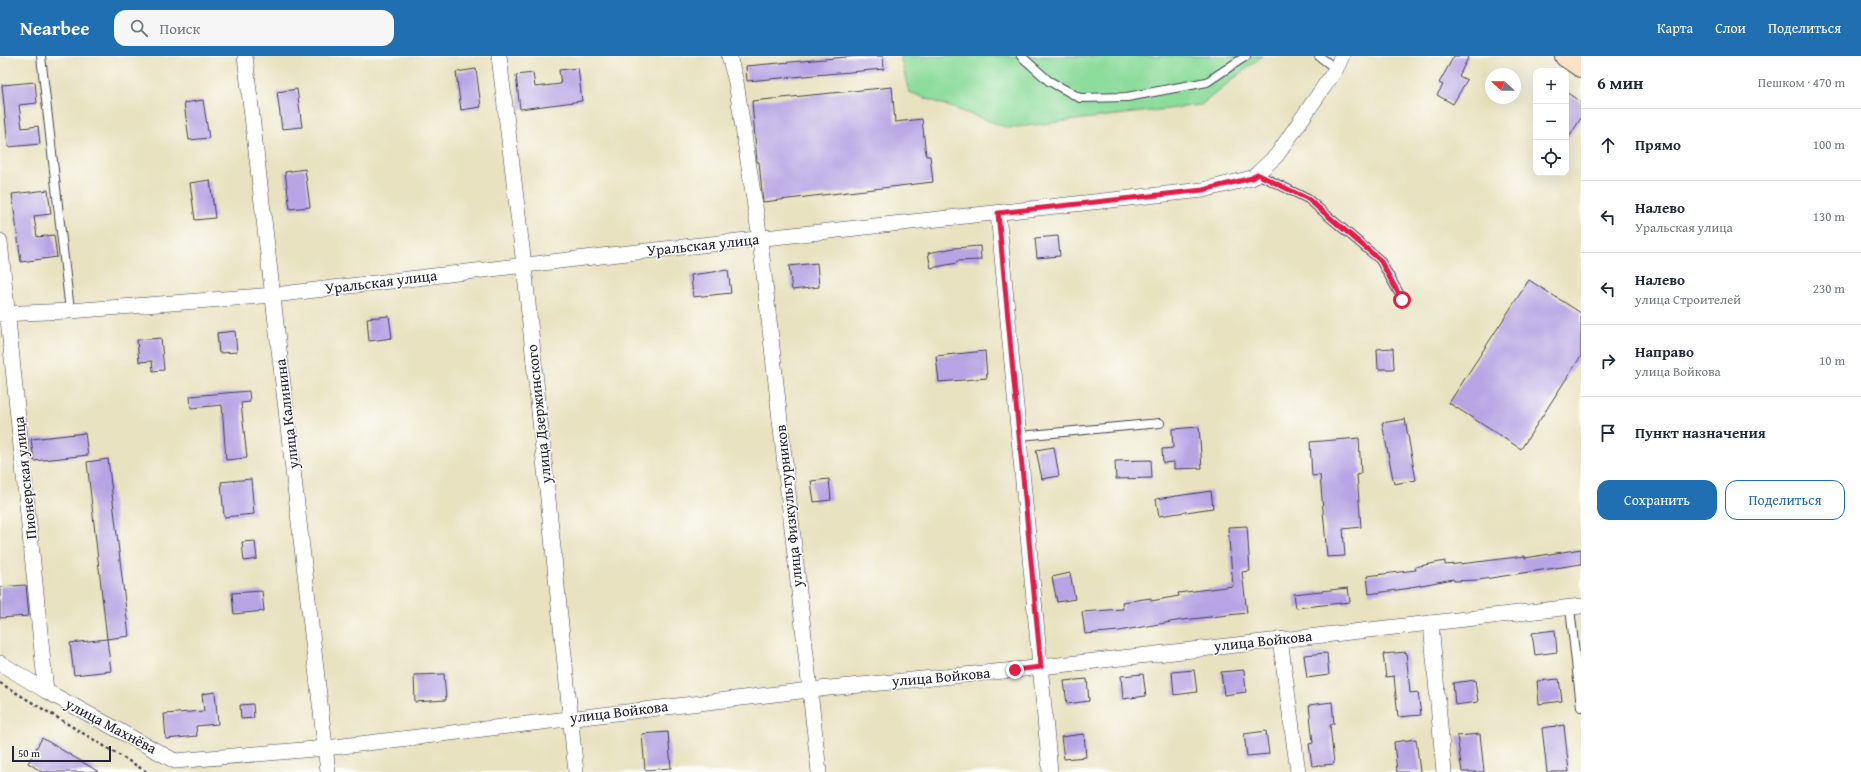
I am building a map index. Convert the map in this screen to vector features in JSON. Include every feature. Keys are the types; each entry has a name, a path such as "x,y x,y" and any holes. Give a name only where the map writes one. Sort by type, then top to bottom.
{"main road":[{"path":"1566,56 1581,66"}],"street":[{"name":"улица Калинина","path":"244,56 274,295 328,772"},
{"name":"улица Дзержинского","path":"499,56 524,265 576,772"},
{"name":"улица Физкультурников","path":"729,56 736,82 760,239 819,772"},
{"name":"Уральская улица","path":"4,314 70,311 274,295 524,265 1203,190 1252,178 1257,174 1277,155 1339,62"},
{"path":"998,213 1020,436 1050,772"},
{"name":"Пионерская улица","path":"0,241 4,314 46,691"},
{"name":"улица Войкова","path":"326,748 809,690 1041,667 1576,607"},
{"path":"1431,623 1444,772"},
{"path":"1280,639 1298,772"},
{"name":"улица Махнёва","path":"0,663 46,691 175,761 326,748"}],"lane":[{"path":"41,56 70,311"},
{"path":"1021,56 1049,81 1080,98 1127,97 1207,82 1246,56"},
{"path":"1319,56 1339,62"},
{"path":"1257,174 1308,199 1380,260 1402,300"},
{"path":"1020,436 1160,423"},
{"path":"1576,607 1581,707"}],"path":[{"path":"0,683 147,772"}],"green space":[{"path":"900,56 1262,56 1201,105 1008,128 909,92"}],"building":[{"path":"858,56 883,56 884,69 747,81 746,66"},
{"path":"1454,56 1469,56 1459,76 1467,80 1453,104 1437,95 1443,85 1439,83"},
{"path":"578,68 582,101 520,109 516,75 533,73 535,87 561,84 559,70"},
{"path":"476,69 481,107 461,110 456,72"},
{"path":"35,82 37,103 19,105 22,128 38,126 40,144 8,147 2,85"},
{"path":"892,87 895,122 922,119 926,156 930,156 933,182 763,202 759,162 757,162 752,101"},
{"path":"297,89 302,127 282,129 277,92"},
{"path":"1569,94 1581,102 1581,118 1569,137"},
{"path":"203,100 209,138 189,140 184,103"},
{"path":"305,169 310,207 290,209 285,172"},
{"path":"210,180 215,218 195,220 190,183"},
{"path":"48,190 51,214 34,216 37,237 54,235 57,257 21,262 12,194"},
{"path":"1058,236 1060,256 1037,258 1035,238"},
{"path":"980,246 981,260 957,261 957,263 931,268 928,253 954,248"},
{"path":"817,263 819,287 792,290 789,266"},
{"path":"728,270 731,293 693,297 691,275"},
{"path":"1529,280 1581,313 1581,356 1521,449 1449,403"},
{"path":"389,316 392,338 369,341 367,318"},
{"path":"235,331 237,352 219,353 217,333"},
{"path":"161,338 164,370 153,371 152,361 139,362 137,340"},
{"path":"1393,348 1394,369 1378,369 1377,349"},
{"path":"985,351 987,378 939,382 936,356"},
{"path":"249,391 250,402 241,403 247,458 226,460 222,405 191,408 190,396"},
{"path":"1405,419 1416,480 1394,484 1382,423"},
{"path":"1199,427 1202,468 1174,469 1174,462 1163,463 1162,449 1173,448 1172,429"},
{"path":"85,433 88,455 34,461 31,439"},
{"path":"1359,438 1361,474 1357,475 1361,527 1343,529 1345,556 1327,557 1320,475 1312,476 1310,442"},
{"path":"1054,447 1059,476 1042,479 1036,450"},
{"path":"108,459 129,636 107,639 87,462"},
{"path":"1151,460 1152,478 1116,479 1115,461"},
{"path":"251,479 254,514 224,517 221,482"},
{"path":"829,479 831,500 814,502 811,481"},
{"path":"1211,491 1213,508 1159,516 1156,499"},
{"path":"1247,526 1250,571 1242,572 1247,613 1182,620 1119,631 1085,634 1082,612 1123,609 1122,602 1151,598 1151,601 1179,596 1178,593 1233,586 1228,527"},
{"path":"255,541 257,559 244,561 242,542"},
{"path":"1581,549 1581,564 1478,580 1454,581 1453,579 1411,588 1369,594 1367,576 1416,570 1415,567 1445,561 1445,565 1469,563 1525,556 1525,558"},
{"path":"1070,573 1075,599 1057,602 1052,577"},
{"path":"26,585 29,616 0,618 0,587"},
{"path":"1348,588 1350,602 1296,608 1294,594"},
{"path":"262,591 264,611 234,614 232,593"},
{"path":"1555,630 1557,652 1535,655 1532,633"},
{"path":"107,639 111,671 74,675 70,643"},
{"path":"1406,652 1410,693 1418,692 1421,715 1398,717 1394,676 1386,677 1383,654"},
{"path":"1327,653 1329,675 1307,678 1304,655"},
{"path":"1194,670 1197,692 1174,695 1172,672"},
{"path":"1244,670 1246,692 1224,695 1221,672"},
{"path":"444,674 446,700 415,702 414,675"},
{"path":"1143,674 1146,696 1123,699 1121,676"},
{"path":"1087,679 1089,701 1067,704 1064,681"},
{"path":"1559,679 1562,701 1539,704 1537,681"},
{"path":"1475,680 1478,702 1455,705 1453,683"},
{"path":"215,692 218,724 196,726 197,736 166,739 164,714 204,711 202,694"},
{"path":"1332,702 1334,724 1330,725 1334,764 1312,766 1309,744 1313,743 1309,705"},
{"path":"253,704 254,718 241,719 240,705"},
{"path":"1564,725 1569,772 1547,772 1542,728"},
{"path":"1266,731 1269,754 1247,756 1244,734"},
{"path":"668,732 671,768 645,770 642,734"},
{"path":"1084,734 1086,757 1064,759 1061,737"},
{"path":"1480,734 1484,772 1462,772 1457,736"},
{"path":"42,738 99,772 42,772 28,763"},
{"path":"1416,739 1420,772 1397,772 1394,742"}],"route":[{"path":"1015,670 1041,667 998,213 1203,190 1252,178 1257,174 1308,199 1380,260 1402,300"}]}
